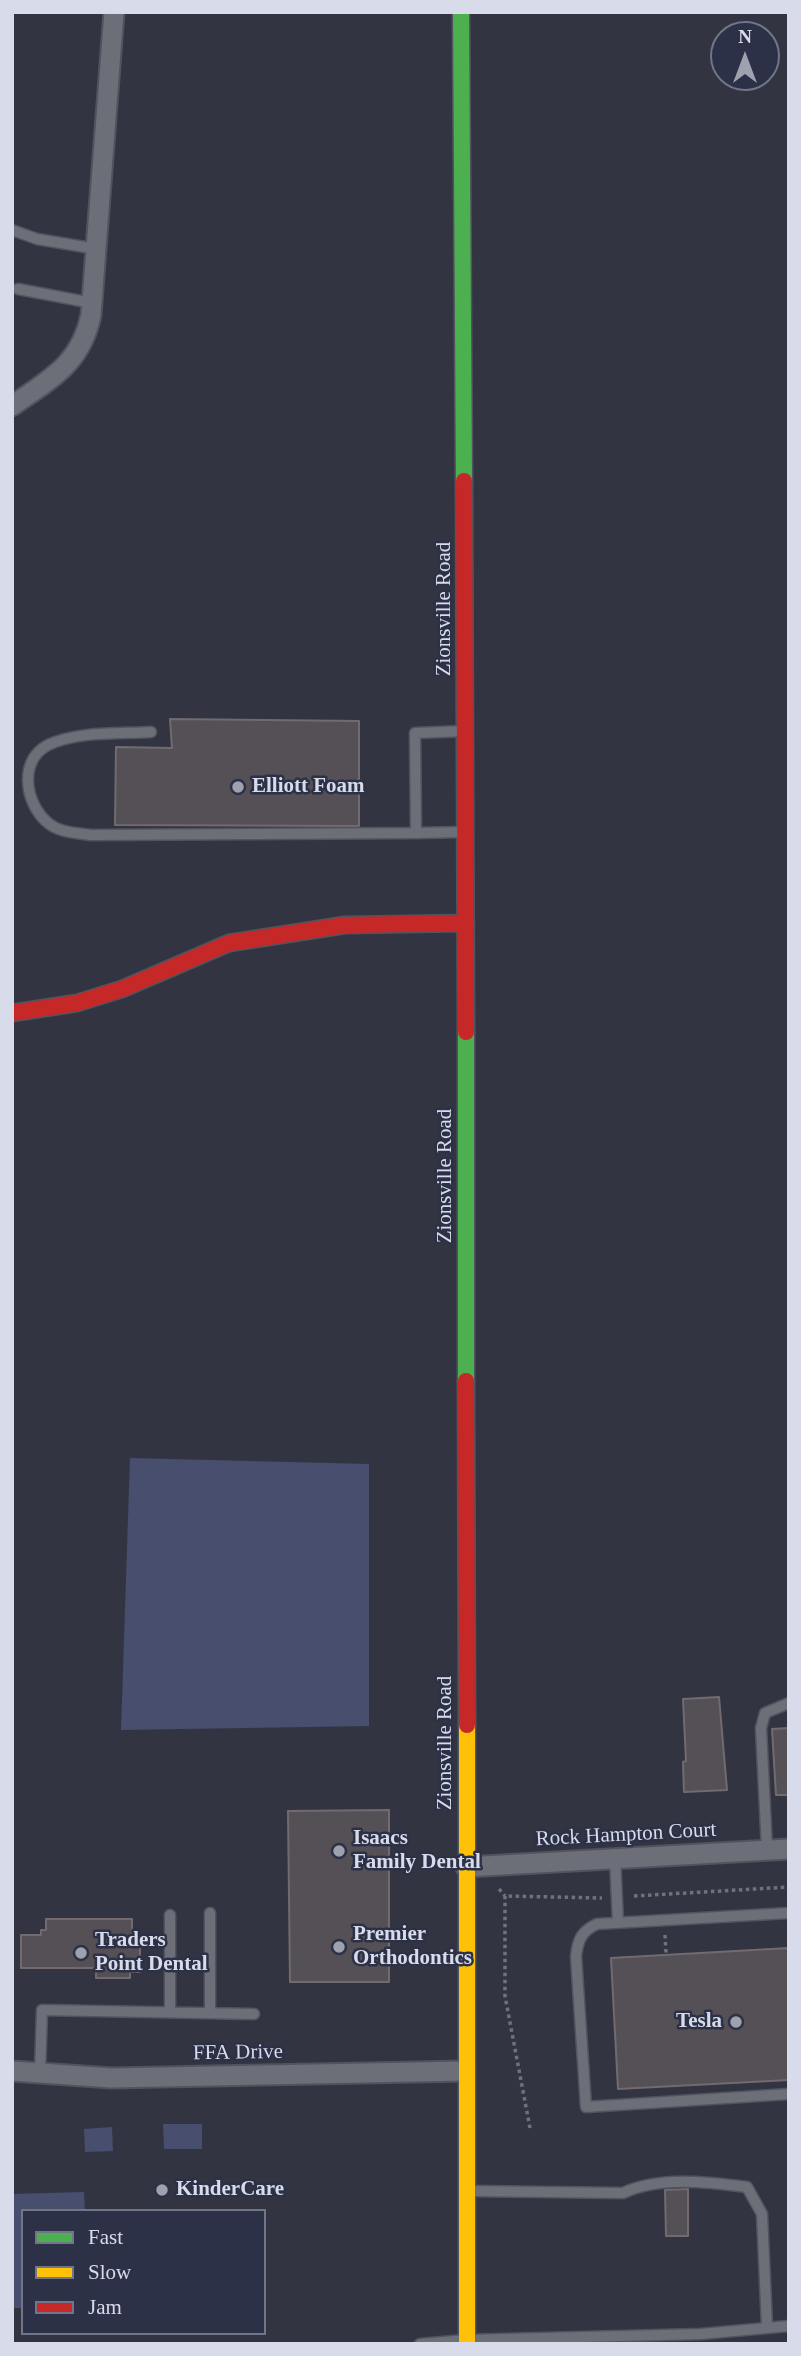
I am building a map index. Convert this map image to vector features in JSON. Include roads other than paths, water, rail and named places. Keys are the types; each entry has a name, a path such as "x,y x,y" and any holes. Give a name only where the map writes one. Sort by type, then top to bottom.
{"main road":[{"name":"Zionsville Road","path":"461,12 466,832 465,2342"},
{"path":"12,1013 76,1003 122,989 229,943 345,925 466,923"}],"street":[{"path":"12,406 66,368 86,341 97,248 114,12"},
{"name":"Rock Hampton Court","path":"466,1867 789,1849"},
{"name":"FFA Drive","path":"12,2071 111,2078 465,2071"}],"lane":[{"path":"12,230 46,241 97,248"},
{"path":"18,289 92,303"},
{"path":"416,833 415,733 465,731"},
{"path":"151,732 64,739 45,747 35,758 28,790 43,820 56,829 91,835 466,832"},
{"path":"767,1850 761,1728 765,1713 789,1703"},
{"path":"615,1858 618,1923"},
{"path":"210,1913 210,2013"},
{"path":"789,1913 597,1924 587,1929 578,1940 576,1956 586,2108 789,2094"},
{"path":"170,1915 170,2012"},
{"path":"40,2073 42,2010 254,2014"},
{"path":"466,2191 623,2193 640,2185 710,2182 747,2187 762,2214 767,2327"},
{"path":"420,2344 701,2339 767,2327 789,2326"}],"place":[{"name":"Elliott Foam","path":"238,787"},
{"name":"Isaacs Family Dental","path":"339,1851"},
{"name":"Premier Orthodontics","path":"339,1947"},
{"name":"Traders Point Dental","path":"81,1953"},
{"name":"Tesla","path":"736,2022"},
{"name":"KinderCare","path":"162,2190"}]}
